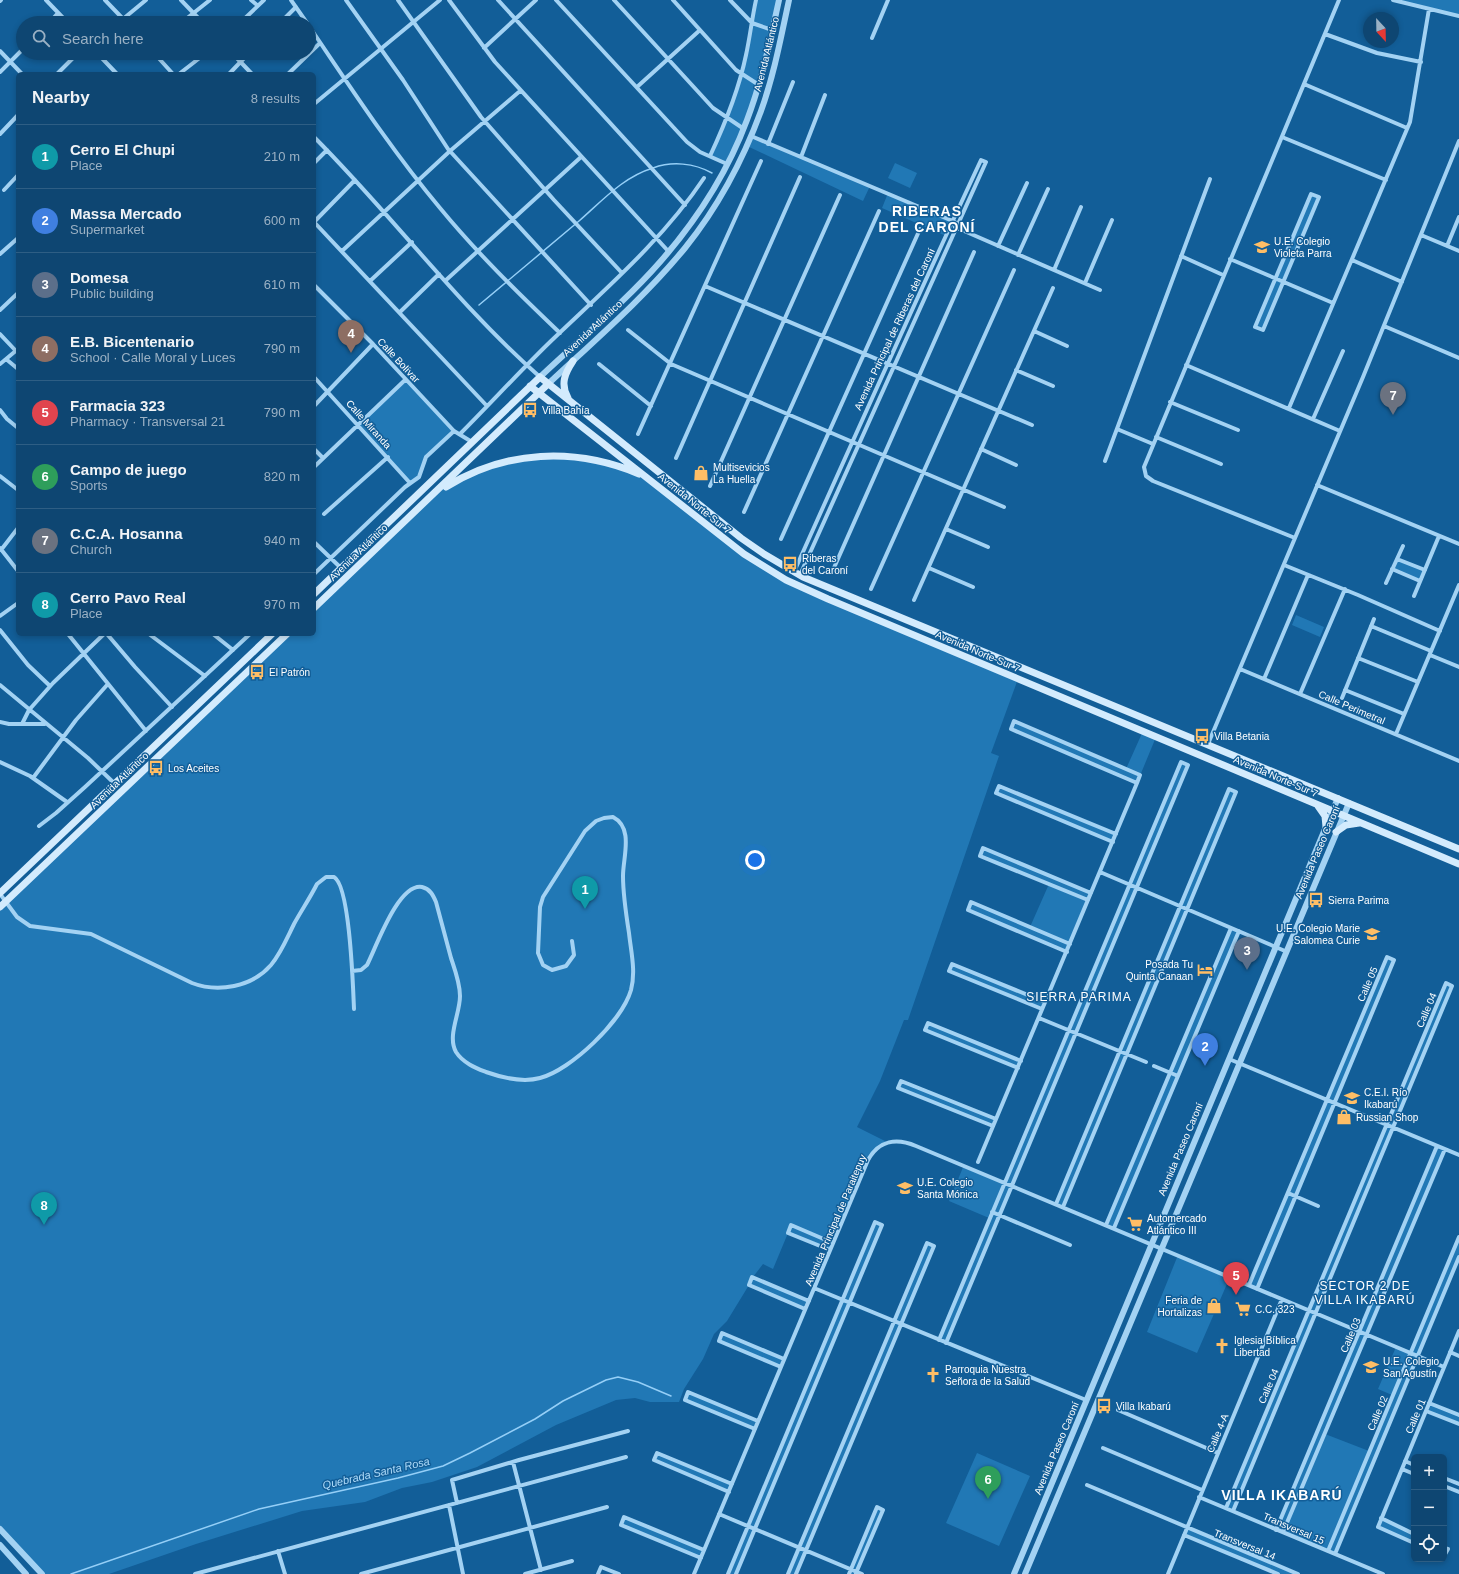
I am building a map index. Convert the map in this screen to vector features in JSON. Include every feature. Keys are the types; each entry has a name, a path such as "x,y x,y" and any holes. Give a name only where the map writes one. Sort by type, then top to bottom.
{"main road":[{"path":"570,402 564,390 564,380 573,360"},
{"name":"Avenida Norte-Sur 7","path":"540,377 746,541 797,573 1459,849"},
{"name":"Avenida Atlántico","path":"316,592 540,377"},
{"name":"Avenida Atlántico","path":"316,606 548,384"},
{"name":"Avenida Norte-Sur 7","path":"530,386 538,394 739,550 798,586 1459,864"},
{"path":"429,498 455,481 481,469 527,457 561,456 595,460 621,467 648,478"},
{"name":"Avenida Atlántico","path":"0,894 270,636"},
{"name":"Avenida Atlántico","path":"3,905 285,636"},
{"path":"1317,804 1324,813 1326,827"},
{"path":"1336,832 1346,825 1363,823"}],"street":[{"path":"46,0 61,16"},
{"path":"105,0 120,16"},
{"path":"127,16 146,0"},
{"path":"181,0 197,16"},
{"path":"190,16 210,0"},
{"path":"251,0 257,5"},
{"path":"247,16 264,0"},
{"path":"291,0 302,16"},
{"path":"346,0 382,48 450,151 591,305"},
{"path":"398,0 484,120 545,190 622,273"},
{"path":"316,102 440,0"},
{"path":"449,0 484,48 520,91 669,252"},
{"path":"498,0 685,205"},
{"path":"484,48 536,0"},
{"path":"556,0 687,142 727,164"},
{"path":"614,0 710,105 726,118 744,129"},
{"path":"673,0 741,74 759,85"},
{"path":"730,0 752,23 772,30"},
{"path":"710,156 726,118 741,74 756,0"},
{"name":"Avenida Atlántico","path":"540,377 631,292 669,252 700,209 727,164 744,129 759,85 779,0"},
{"name":"Avenida Atlántico","path":"548,384 648,289 685,247 724,190 751,136 771,82 789,0"},
{"path":"872,38 888,0"},
{"path":"1295,538 1148,479 1144,467 1339,0"},
{"path":"1393,0 1459,16"},
{"path":"287,16 296,7"},
{"path":"1289,408 1408,128 1414,108 1430,9"},
{"path":"55,16 58,13"},
{"path":"637,87 700,30"},
{"path":"1325,34 1377,53 1421,62"},
{"path":"316,37 344,78 440,208 502,278 560,333"},
{"path":"316,47 320,43"},
{"path":"0,51 20,72"},
{"path":"0,72 16,56"},
{"path":"59,72 71,60"},
{"path":"104,60 115,72"},
{"path":"161,60 172,72"},
{"path":"182,72 197,60"},
{"path":"290,72 302,60"},
{"path":"231,72 240,62 250,72"},
{"path":"768,144 793,82"},
{"path":"1304,84 1408,128"},
{"path":"342,251 484,120 520,91"},
{"path":"801,157 825,95"},
{"path":"0,134 16,117"},
{"path":"751,136 955,224 998,246 1100,290"},
{"path":"1282,137 1386,180"},
{"path":"316,139 412,242 469,309 540,377"},
{"path":"1208,744 1384,326 1459,141"},
{"path":"316,161 327,150"},
{"path":"445,281 581,157"},
{"name":"Avenida Principal de Riberas del Caroní","path":"797,573 858,444 955,224 981,160 986,162 955,224 887,362 797,573"},
{"path":"638,434 671,364 760,162"},
{"path":"4,190 16,177"},
{"path":"676,458 800,177"},
{"path":"460,434 526,365 591,305 622,273 685,205 704,178"},
{"path":"1104,461 1210,179"},
{"path":"316,220 355,180"},
{"path":"998,246 1027,183"},
{"path":"1018,255 1048,189"},
{"path":"1311,194 1319,197 1283,282 1263,330 1255,327 1311,194"},
{"path":"710,486 840,195"},
{"path":"1054,270 1081,207"},
{"path":"744,512 879,211"},
{"path":"1447,246 1459,217"},
{"path":"1085,283 1112,220"},
{"path":"316,224 487,406"},
{"path":"781,539 920,229"},
{"path":"1421,235 1459,251"},
{"path":"0,254 16,240"},
{"path":"370,280 412,242"},
{"path":"833,570 974,252"},
{"path":"1181,256 1223,275"},
{"path":"1230,259 1333,303"},
{"path":"1352,260 1402,282"},
{"path":"871,589 1014,270"},
{"path":"400,312 439,274"},
{"path":"705,286 920,376 1032,425"},
{"name":"Calle Bolívar","path":"316,287 373,344 405,380 454,430 472,442"},
{"path":"914,600 1053,288"},
{"path":"0,310 16,295"},
{"path":"1384,326 1459,358"},
{"path":"628,330 671,364 1004,507"},
{"path":"1034,331 1067,346"},
{"path":"0,334 16,349"},
{"path":"316,404 373,344"},
{"path":"0,364 16,351"},
{"path":"1313,419 1343,351"},
{"path":"6,359 16,367"},
{"path":"599,364 651,406"},
{"path":"1186,365 1340,431"},
{"path":"1016,370 1053,386"},
{"name":"Calle Miranda","path":"316,379 410,483"},
{"path":"316,465 405,380"},
{"path":"1170,402 1238,430"},
{"path":"0,410 3,415 16,426"},
{"path":"0,419 3,415"},
{"path":"1117,429 1153,444"},
{"path":"316,572 421,474 423,461 426,457 454,430"},
{"path":"1156,437 1221,464"},
{"path":"316,450 323,458"},
{"path":"981,450 1016,464"},
{"path":"324,514 388,457"},
{"path":"0,476 16,488"},
{"path":"1317,485 1459,544"},
{"path":"946,529 988,547"},
{"path":"16,530 1,549 16,568"},
{"path":"1414,596 1439,536"},
{"path":"316,544 341,568"},
{"path":"1386,583 1403,546"},
{"path":"1397,559 1425,570"},
{"path":"1284,565 1345,589 1440,631"},
{"path":"929,568 973,588"},
{"path":"1392,569 1420,581"},
{"path":"1264,679 1308,575"},
{"path":"1396,734 1459,585"},
{"path":"1300,694 1345,589"},
{"path":"0,616 16,604"},
{"path":"1342,698 1374,618"},
{"path":"1371,626 1459,667"},
{"path":"0,630 28,665 50,686"},
{"path":"69,636 82,654 146,731"},
{"path":"22,724 29,710 50,686 102,636"},
{"path":"109,636 172,707"},
{"path":"152,636 205,676"},
{"path":"216,636 233,650"},
{"path":"39,826 103,771 248,636"},
{"path":"1358,658 1418,682"},
{"name":"Calle Perimetral","path":"1240,669 1459,761"},
{"path":"0,685 103,771 115,784"},
{"path":"33,778 85,709 107,685"},
{"path":"1345,690 1404,714"},
{"path":"978,1162 1067,952 1113,842 1137,783 1140,775 1014,721 1011,729 1137,783"},
{"path":"0,722 45,724"},
{"path":"0,762 33,778 68,802"},
{"path":"939,1340 1181,762 1188,764 946,1343"},
{"path":"1113,842 996,793 999,786 1116,834"},
{"path":"1056,1204 1229,789 1236,792 1062,1206"},
{"name":"Avenida Paseo Caroní","path":"1014,1574 1338,798"},
{"name":"Avenida Paseo Caroní","path":"1025,1574 1348,803"},
{"path":"352,971 361,970 366,965 403,895 414,888 422,887 429,890 436,902 460,990 459,1006 453,1039 456,1052 467,1062 494,1074 512,1079 535,1079 550,1074 562,1067 609,1027 623,1009 631,989 633,966 623,877 626,835 622,826 613,817 596,821 585,831 541,902 538,953 540,962 552,970 566,966 574,955 572,941"},
{"path":"1088,900 980,856 982,848 1091,893"},
{"path":"1100,872 1285,951"},
{"path":"0,894 3,905 30,926 91,934 192,983 205,987 219,988 248,981 259,976 268,968 282,948 317,884 321,880 331,876 340,881 344,892 352,971 354,1009"},
{"path":"1067,952 968,910 970,902 1070,944"},
{"path":"1106,1225 1231,928"},
{"path":"1114,1228 1239,931"},
{"name":"Calle 05","path":"1249,1286 1387,957 1394,960 1257,1289"},
{"path":"1097,961 1104,964"},
{"path":"1042,1009 949,971 952,964 1045,1002"},
{"path":"1149,981 1156,984"},
{"name":"Calle 04","path":"1226,1508 1446,983 1452,986 1377,1169 1233,1511"},
{"path":"1201,999 1209,1002"},
{"path":"1039,1018 1146,1062"},
{"path":"1018,1068 926,1030 928,1023 1021,1061"},
{"path":"1229,1059 1459,1155"},
{"path":"1154,1066 1178,1076"},
{"path":"993,1126 898,1088 901,1081 996,1120"},
{"path":"1036,1106 1044,1109"},
{"path":"1086,1131 1093,1133"},
{"name":"Avenida Principal de Paraitepuy","path":"694,1574 868,1160 874,1151 887,1142 897,1140 908,1143 1005,1182 1444,1367"},
{"name":"Calle 03","path":"1276,1530 1437,1146"},
{"name":"Calle 03","path":"1283,1532 1445,1149"},
{"path":"1138,1151 1145,1154"},
{"path":"1369,1166 1377,1169"},
{"path":"1428,1167 1436,1171"},
{"path":"1288,1193 1318,1206"},
{"path":"992,1212 1070,1244"},
{"path":"1347,1217 1355,1220"},
{"path":"728,1574 875,1222 882,1225 736,1574"},
{"path":"830,1250 788,1233 791,1225 833,1242"},
{"name":"Calle 02","path":"1328,1551 1459,1237"},
{"path":"1399,1238 1406,1241"},
{"path":"788,1574 927,1243 934,1246 796,1574"},
{"name":"Calle 02","path":"1335,1554 1459,1257"},
{"path":"1450,1259 1457,1262"},
{"path":"971,1262 978,1265"},
{"path":"806,1309 749,1285 752,1277 809,1301"},
{"path":"814,1288 1086,1400"},
{"name":"Calle 4-A","path":"1168,1574 1282,1299"},
{"path":"1423,1323 1430,1325"},
{"name":"Calle 01","path":"1411,1542 1378,1527 1450,1352 1456,1346 1459,1331"},
{"path":"781,1367 719,1341 722,1333 784,1359"},
{"path":"1450,1352 1459,1356"},
{"path":"755,1430 685,1400 688,1392 758,1421"},
{"path":"1429,1403 1459,1415"},
{"path":"1267,1409 1275,1412"},
{"path":"1118,1410 1218,1453"},
{"path":"1426,1410 1459,1424"},
{"path":"457,1503 452,1480 628,1431"},
{"path":"1318,1431 1325,1434"},
{"path":"787,1433 794,1436"},
{"path":"1104,1448 1202,1490"},
{"path":"1370,1451 1377,1454"},
{"path":"729,1492 654,1460 657,1453 732,1484"},
{"path":"839,1454 845,1457"},
{"path":"195,1574 626,1457"},
{"path":"1405,1461 1411,1464"},
{"path":"513,1462 541,1570"},
{"path":"1402,1469 1411,1473"},
{"path":"1447,1479 1459,1484"},
{"name":"Transversal 14","path":"1087,1485 1298,1574"},
{"path":"1447,1487 1459,1492"},
{"name":"Transversal 15","path":"1199,1497 1383,1574"},
{"path":"449,1505 463,1574"},
{"path":"361,1574 607,1507"},
{"path":"849,1574 877,1507 883,1510 857,1573"},
{"path":"719,1514 862,1574"},
{"path":"1342,1516 1350,1519"},
{"path":"701,1558 621,1525 624,1517 704,1550"},
{"path":"1381,1518 1411,1533"},
{"path":"0,1529 42,1574"},
{"name":"Transversal 14","path":"1184,1535 1278,1574"},
{"path":"0,1545 26,1574"},
{"path":"1226,1552 1229,1546"},
{"path":"278,1551 285,1574"},
{"path":"525,1574 572,1561"},
{"path":"1265,1568 1268,1562"},
{"path":"598,1574 601,1566 619,1574"}],"shaded area":[{"path":"756,0 779,0 759,85 727,164 710,156 740,79"},
{"path":"1393,0 1459,0 1459,16"},
{"path":"751,136 870,186 863,201 747,146"},
{"path":"895,163 917,173 910,188 888,178"},
{"path":"888,193 952,221 946,236 882,208"},
{"path":"1311,194 1319,197 1263,330 1255,327"},
{"path":"405,380 454,431 426,457 421,474 410,483 358,424"},
{"path":"574,456 648,478 734,547 786,580 1018,679 991,753 999,756 908,1020 904,1020 880,1081 857,1127 887,1142 874,1151 830,1250 788,1233 773,1269 763,1264 753,1277 809,1301 805,1309 749,1285 727,1321 714,1334 703,1359 684,1389 679,1402 650,1402 635,1398 616,1400 556,1425 477,1467 432,1482 402,1488 365,1502 302,1511 196,1544 109,1574 42,1574 0,1529 0,907 285,636 316,636 316,606 444,488 497,464"},
{"path":"1397,559 1425,570 1420,581 1392,569"},
{"path":"1296,615 1324,627 1320,637 1292,625"},
{"path":"1014,721 1126,769 1143,731 1156,737 1137,783 1011,729"},
{"path":"1181,762 1188,765 946,1343 939,1340 989,1218 949,1201 964,1165 1004,1182"},
{"path":"999,786 1116,834 1113,842 996,793"},
{"path":"1229,789 1236,792 1063,1207 1056,1204"},
{"path":"983,848 1091,893 1067,952 968,910 971,902 1030,927 1049,884 980,856"},
{"path":"1231,928 1239,931 1114,1228 1106,1225"},
{"path":"1387,957 1394,960 1257,1289 1249,1285"},
{"path":"952,964 1045,1002 1042,1009 949,971"},
{"path":"1446,983 1452,986 1233,1511 1226,1508"},
{"path":"928,1023 1021,1061 1018,1068 925,1030"},
{"path":"901,1081 996,1119 993,1126 898,1088"},
{"path":"1438,1146 1445,1149 1325,1434 1369,1451 1392,1395 1378,1389 1396,1347 1410,1353 1459,1237 1459,1257 1335,1554 1276,1530"},
{"path":"875,1222 882,1225 736,1574 728,1574"},
{"path":"927,1243 934,1246 796,1574 788,1574"},
{"path":"1178,1255 1230,1277 1197,1353 1147,1332"},
{"path":"722,1333 784,1359 781,1367 719,1341"},
{"path":"688,1392 758,1421 755,1429 685,1400"},
{"path":"1430,1403 1459,1415 1459,1424 1426,1411"},
{"path":"657,1453 732,1484 729,1492 654,1460"},
{"path":"977,1453 1030,1476 999,1546 946,1523"},
{"path":"877,1507 883,1510 856,1574 849,1574"},
{"path":"624,1517 704,1550 701,1558 621,1525"},
{"path":"1381,1519 1411,1533 1411,1542 1378,1527"},
{"path":"1186,1528 1298,1574 1278,1574 1183,1535"}],"waterway":[{"path":"479,305 579,221 613,190 632,177 653,168 668,164 690,165 712,173"},
{"name":"Quebrada Santa Rosa","path":"71,1574 259,1509 398,1478 443,1466 535,1419 563,1401 606,1380 618,1377 638,1382 671,1396"}],"place":[{"name":"U.E. Colegio Violeta Parra","path":"1262,247"},
{"name":"E.B. Bicentenario","path":"351,353"},
{"name":"Villa Bahía","path":"530,410"},
{"name":"C.C.A. Hosanna","path":"1393,415"},
{"name":"Multisevicios La Huella","path":"701,473"},
{"name":"Riberas del Caroní","path":"790,564"},
{"name":"El Patrón","path":"257,672"},
{"name":"Villa Betania","path":"1202,736"},
{"name":"Los Aceites","path":"156,768"},
{"name":"Sierra Parima","path":"1316,900"},
{"name":"Cerro El Chupi","path":"585,909"},
{"name":"U.E. Colegio Marie Salomea Curie","path":"1372,934"},
{"name":"Posada Tu Quinta Canaan","path":"1205,970"},
{"name":"Domesa","path":"1247,970"},
{"name":"Massa Mercado","path":"1205,1066"},
{"name":"C.E.I. Río Ikabarú","path":"1352,1098"},
{"name":"Russian Shop","path":"1344,1117"},
{"name":"U.E. Colegio Santa Mónica","path":"905,1188"},
{"name":"Automercado Atlántico III","path":"1135,1224"},
{"name":"Cerro Pavo Real","path":"44,1225"},
{"name":"Farmacia 323","path":"1236,1295"},
{"name":"Feria de Hortalizas","path":"1214,1306"},
{"name":"C.C. 323","path":"1243,1309"},
{"name":"Iglesia Bíblica Libertad","path":"1222,1346"},
{"name":"U.E. Colegio San Agustín","path":"1371,1367"},
{"name":"Parroquia Nuestra Señora de la Salud","path":"933,1375"},
{"name":"Villa Ikabarú","path":"1104,1406"},
{"name":"Campo de juego","path":"988,1499"}],"district":[{"name":"RIBERAS DEL CARONÍ","path":"927,220"},
{"name":"SIERRA PARIMA","path":"1079,997"},
{"name":"SECTOR 2 DE VILLA IKABARÚ","path":"1365,1293"},
{"name":"VILLA IKABARÚ","path":"1282,1495"}]}
